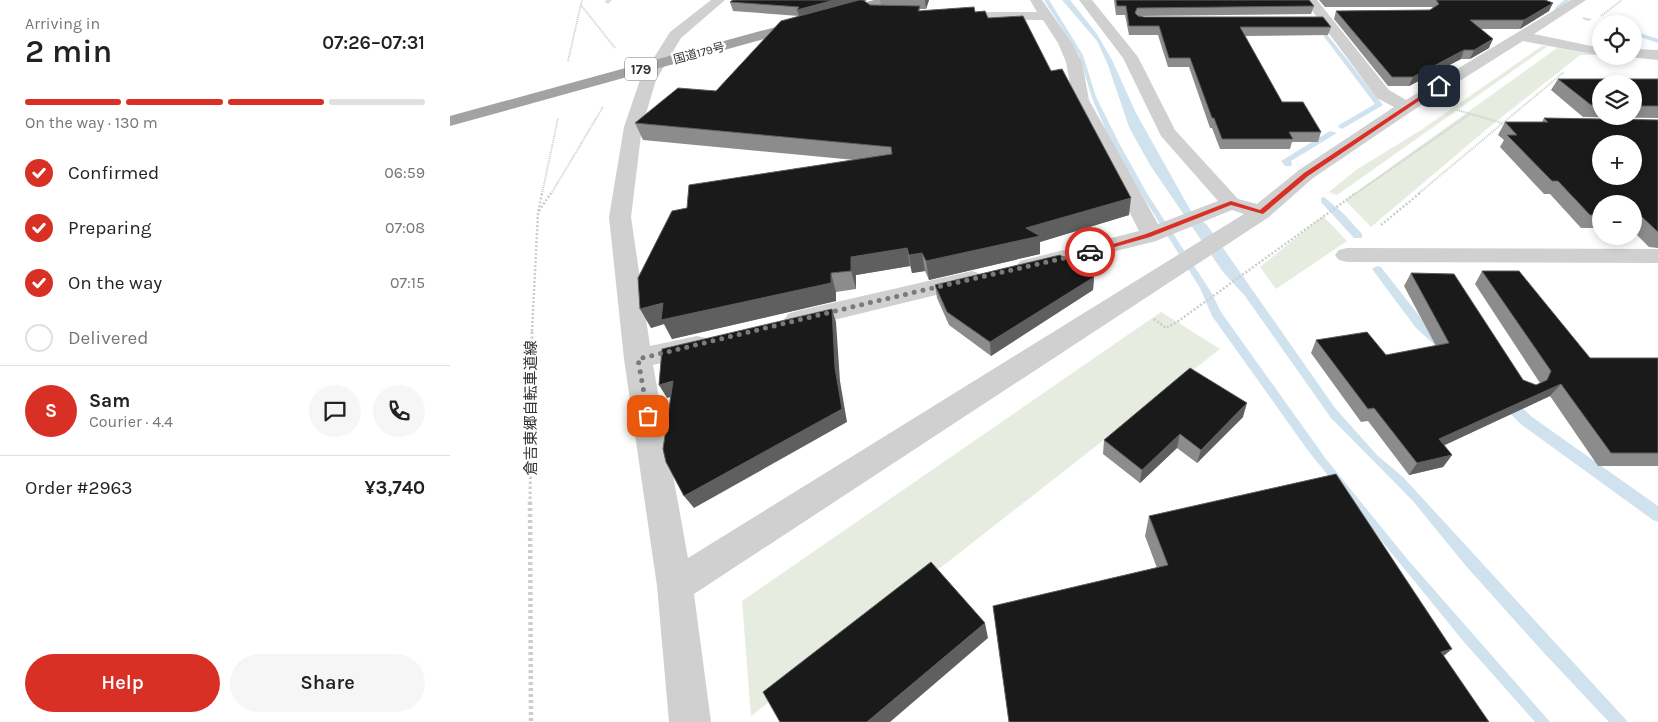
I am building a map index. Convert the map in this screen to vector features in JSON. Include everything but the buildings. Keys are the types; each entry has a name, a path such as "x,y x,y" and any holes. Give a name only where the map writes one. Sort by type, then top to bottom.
{"highway":[{"name":"国道179号","path":"450,107 851,0"},
{"name":"国道179号","path":"450,121 890,7"}],"street":[{"path":"690,722 675,586 638,359 620,217 633,127 648,80 675,35 719,0"},
{"path":"1036,0 1065,43 1074,62 1081,100 1152,234"},
{"path":"1085,0 1130,57 1167,132 1231,203 1261,212"},
{"path":"1310,0 1317,17 1383,94 1406,107"},
{"path":"675,586 1228,235 1261,212 1306,174 1406,107 1580,0"},
{"path":"873,13 890,7"},
{"path":"1317,17 1339,13"},
{"path":"940,15 1046,16"},
{"path":"1521,36 1592,50"},
{"path":"1642,54 1658,55"},
{"path":"774,326 1093,251 1152,234 1231,203"},
{"path":"1347,255 1658,256"},
{"path":"1442,255 1457,280"},
{"path":"638,359 716,340"}],"path":[{"path":"569,68 568,59 582,0"},
{"path":"1347,255 1568,69"},
{"path":"1453,109 1502,124"},
{"name":"倉吉東郷自転車道線","path":"531,722 530,360 538,213 559,114"},
{"path":"1151,317 1166,328 1201,306 1327,213 1470,114"}],"shaded area":[{"path":"1542,46 1548,46 1337,195 1329,192 1356,170 1421,130"},
{"path":"1557,48 1592,54 1580,55 1488,128 1371,227 1345,200"},
{"path":"1323,216 1347,241 1276,289 1260,267"},
{"path":"1161,312 1220,349 751,716 742,601"}],"water":[{"path":"1044,0 1049,0 1083,55 1096,97 1120,145 1148,195 1211,292 1221,312 1326,459 1408,560 1550,722 1535,722 1464,642 1309,452 1212,316 1200,288 1137,187 1108,135 1092,98 1079,55"},
{"path":"1062,0 1070,0 1097,34 1112,60 1136,113 1192,213 1207,225 1335,408 1377,455 1403,477 1628,722 1609,722 1466,566 1412,500 1331,418 1245,296 1223,272 1150,165 1129,127 1108,65 1097,41"}],"waterway":[{"path":"1560,10 1557,9 1567,0"},
{"path":"1584,18 1589,19"},
{"path":"1322,30 1379,105 1342,127"},
{"path":"1642,36 1658,41"},
{"path":"1288,164 1285,161 1333,133"},
{"path":"1324,200 1358,236"},
{"path":"1377,269 1420,325 1440,343"},
{"path":"1506,401 1527,421 1658,515"}],"way so far":[{"path":"648,416 638,359 1090,252"}],"route":[{"path":"1090,252 1148,236 1231,203 1261,212 1306,174 1439,86"}]}
